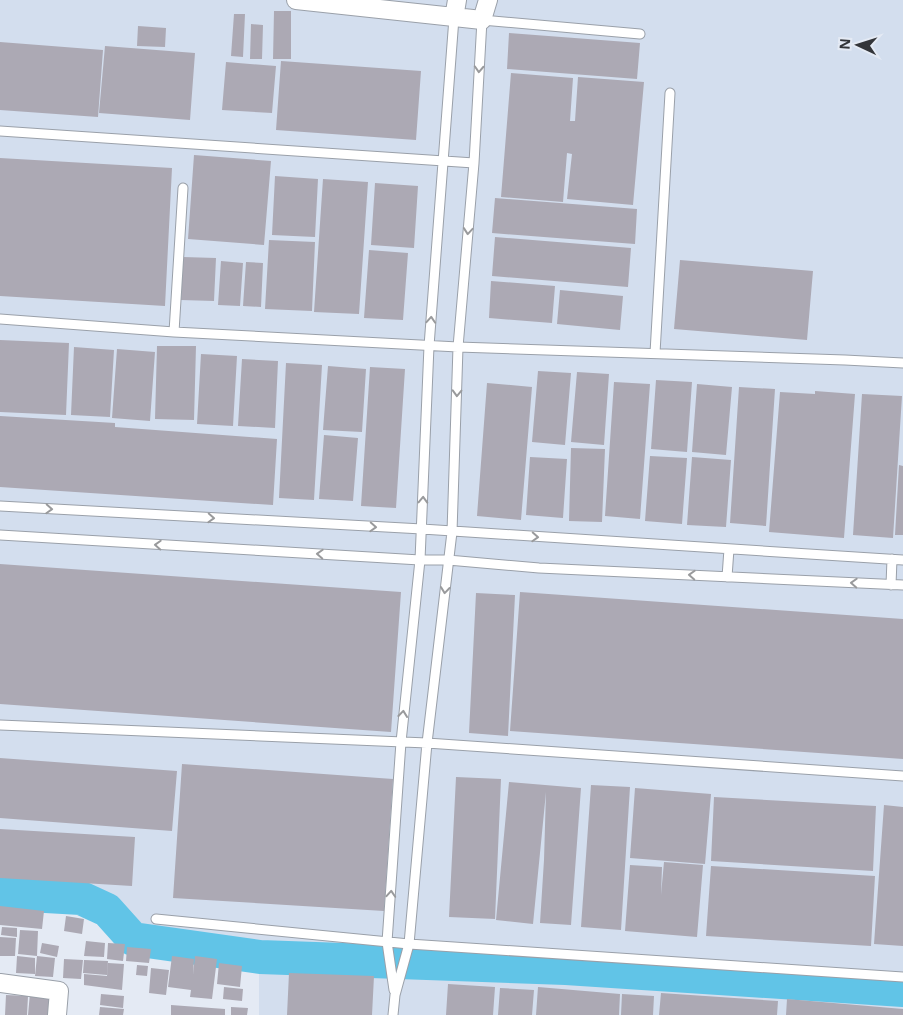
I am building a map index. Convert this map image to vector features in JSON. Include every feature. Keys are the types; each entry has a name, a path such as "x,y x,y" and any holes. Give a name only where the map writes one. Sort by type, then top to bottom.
{"street":[{"path":"296,0 482,20 488,0"},
{"path":"454,18 457,0"},
{"path":"0,983 59,991 57,1015"}],"lane":[{"path":"395,995 387,942 400,742 420,560 430,346 454,18"},
{"path":"393,1015 395,995 409,944 428,743 452,532 458,347 474,163 482,20 640,34"},
{"path":"654,353 670,94"},
{"path":"0,131 474,163"},
{"path":"174,332 183,188"},
{"path":"0,319 174,332 430,346 903,363"},
{"path":"0,506 422,529 903,560"},
{"path":"0,535 420,560 448,560 539,568 903,585"},
{"path":"727,577 729,549"},
{"path":"891,584 892,559"},
{"path":"0,725 428,743 903,776"},
{"path":"156,919 409,944 903,977"}],"shaded area":[{"path":"0,0 903,0 903,1015 259,1015 259,961 131,945 93,895 0,883"}],"building":[{"path":"274,11 291,11 291,59 273,59"},
{"path":"234,14 245,14 243,57 231,56"},
{"path":"251,24 263,25 262,59 250,59"},
{"path":"138,26 166,28 165,47 137,46"},
{"path":"509,33 640,43 637,79 507,69"},
{"path":"0,42 103,50 98,117 0,110"},
{"path":"105,46 195,53 190,120 99,113"},
{"path":"281,61 421,71 416,140 276,130"},
{"path":"226,62 276,66 272,113 222,110"},
{"path":"511,73 573,78 570,121 575,121 578,77 644,82 633,205 567,199 572,154 567,153 563,202 501,197"},
{"path":"194,155 271,161 264,245 188,239"},
{"path":"0,158 172,168 165,306 0,296"},
{"path":"275,176 318,179 315,237 272,235"},
{"path":"323,179 368,182 359,314 314,312"},
{"path":"375,183 418,186 414,248 371,245"},
{"path":"495,198 637,209 635,244 492,233"},
{"path":"495,237 631,248 628,287 492,276"},
{"path":"269,240 315,242 312,311 265,309"},
{"path":"369,250 408,253 403,320 364,318"},
{"path":"183,257 216,258 214,301 181,300"},
{"path":"680,260 813,271 807,340 674,329"},
{"path":"221,261 243,263 240,306 218,305"},
{"path":"246,262 263,263 261,307 243,306"},
{"path":"491,281 555,286 552,323 489,318"},
{"path":"560,290 623,296 620,330 557,324"},
{"path":"0,340 69,343 66,415 0,412"},
{"path":"157,346 196,346 194,420 155,419"},
{"path":"74,347 114,350 110,417 71,415"},
{"path":"117,349 155,352 150,421 112,418"},
{"path":"201,354 237,356 233,426 197,424"},
{"path":"242,359 278,361 275,428 238,426"},
{"path":"286,363 322,365 314,500 279,498"},
{"path":"328,366 366,369 362,432 323,430"},
{"path":"370,367 405,369 396,508 361,506"},
{"path":"538,371 571,373 565,445 532,442"},
{"path":"577,372 609,374 604,445 571,442"},
{"path":"656,380 692,382 687,452 651,449"},
{"path":"614,382 650,384 640,519 605,516"},
{"path":"487,383 532,387 521,520 477,516"},
{"path":"697,384 732,387 726,455 692,452"},
{"path":"739,387 775,389 766,526 730,523"},
{"path":"815,391 855,394 844,538 769,532 780,392 815,394"},
{"path":"862,394 902,396 893,538 853,535"},
{"path":"0,416 115,423 115,427 277,439 273,505 0,487"},
{"path":"324,435 358,438 353,501 319,499"},
{"path":"571,448 605,449 602,522 569,521"},
{"path":"650,456 687,458 682,524 645,521"},
{"path":"530,457 567,459 563,518 526,515"},
{"path":"692,457 731,460 726,527 687,525"},
{"path":"899,465 903,466 903,535 895,535"},
{"path":"0,564 401,592 391,732 0,704"},
{"path":"520,592 903,619 903,759 510,731"},
{"path":"476,593 515,595 508,736 469,733"},
{"path":"0,758 177,771 172,831 0,818"},
{"path":"182,764 393,779 384,911 173,898"},
{"path":"456,777 501,779 495,919 449,917"},
{"path":"509,782 581,788 571,925 540,923 546,792 533,924 496,920"},
{"path":"591,785 630,787 621,930 581,927"},
{"path":"635,788 711,794 705,864 630,858"},
{"path":"714,797 876,806 873,871 711,861"},
{"path":"884,805 903,807 903,946 874,944"},
{"path":"0,829 135,837 132,886 0,878"},
{"path":"664,862 703,865 697,937 625,931 630,865 662,867 661,895"},
{"path":"711,866 875,876 871,946 706,936"},
{"path":"0,906 44,911 42,929 0,925"},
{"path":"66,916 84,919 82,934 64,931"},
{"path":"2,927 17,928 17,937 1,935"},
{"path":"20,930 38,931 37,956 18,954"},
{"path":"0,937 16,938 15,956 0,956"},
{"path":"86,941 105,943 104,957 84,956"},
{"path":"42,943 59,946 57,957 40,953"},
{"path":"108,943 125,944 123,961 107,959"},
{"path":"127,947 151,949 149,963 126,961"},
{"path":"17,956 35,958 35,974 16,973"},
{"path":"37,956 55,958 53,977 35,976"},
{"path":"172,956 194,959 193,975 195,956 217,959 212,999 190,997 191,990 168,987"},
{"path":"64,959 83,960 81,979 63,978"},
{"path":"84,960 108,961 107,975 83,973"},
{"path":"108,963 124,964 122,990 84,985 84,974 107,976"},
{"path":"219,963 242,966 240,987 217,984"},
{"path":"137,965 148,966 147,976 136,975"},
{"path":"151,968 169,970 166,995 149,993"},
{"path":"289,973 374,976 372,1015 287,1015"},
{"path":"448,984 495,987 493,1015 446,1015"},
{"path":"224,987 243,989 242,1001 223,999"},
{"path":"538,987 620,994 619,1015 536,1015"},
{"path":"500,988 534,990 532,1015 498,1015"},
{"path":"30,993 52,995 51,1015 28,1015"},
{"path":"661,993 778,1001 777,1015 659,1015"},
{"path":"101,994 124,996 123,1008 100,1005"},
{"path":"622,994 654,996 653,1015 621,1015"},
{"path":"6,995 28,996 27,1015 5,1015"},
{"path":"787,999 903,1009 903,1015 786,1015"},
{"path":"171,1005 225,1009 225,1015 171,1015"},
{"path":"100,1007 124,1009 123,1015 99,1015"},
{"path":"231,1007 248,1008 247,1015 231,1015"}],"waterway":[{"path":"0,893 81,898 107,910 133,939 260,957 566,968 903,990"}]}
